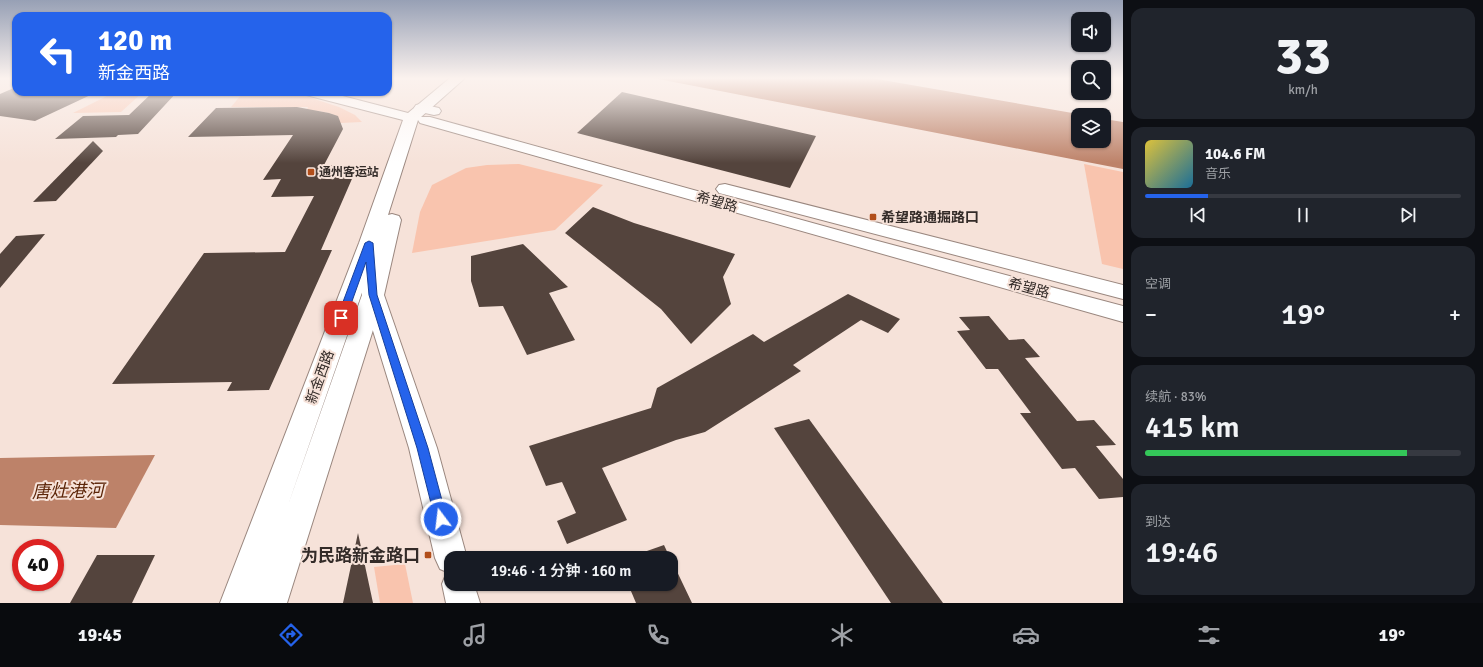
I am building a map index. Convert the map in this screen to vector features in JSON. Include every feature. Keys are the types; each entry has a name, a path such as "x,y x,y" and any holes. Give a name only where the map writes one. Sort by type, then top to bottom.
{"main road":[{"name":"希望路","path":"383,106 502,131 1123,292"},
{"name":"希望路","path":"400,106 859,242 1123,314"},
{"path":"423,114 433,106"},
{"name":"新金西路","path":"236,603 369,243 423,114"},
{"name":"新金西路","path":"270,603 373,295 384,243 423,114"},
{"path":"369,243 373,295 423,448 449,551"},
{"path":"460,591 463,603"}],"shaded area":[{"path":"87,106 127,106 121,112 73,113"},
{"path":"336,106 355,115 362,122 340,123 337,116 319,111 306,111 308,107 231,107"},
{"path":"519,164 603,185 555,230 412,253 420,212 432,185 466,168 487,165"},
{"path":"1084,164 1123,172 1123,269 1102,264"},
{"path":"405,564 413,603 380,603 374,567"}],"water":[{"path":"798,106 1033,106 1071,113 1071,148 1111,148 1111,120 1123,122 1123,169"},
{"name":"唐灶港河","path":"155,455 116,528 0,525 0,458"}],"building":[{"path":"0,106 67,106 35,121 0,116"},
{"path":"138,106 164,106 138,134 118,135 116,137 55,139 83,116 129,115"},
{"path":"606,106 684,106 816,136 790,188 577,133"},
{"path":"297,107 338,116 343,129 324,165 358,165 321,250 332,250 269,390 227,391 232,382 112,384 204,253 285,252 314,196 271,197 281,179 263,180 293,135 188,137 216,108"},
{"path":"93,141 103,151 56,201 33,202"},
{"path":"593,207 634,223 735,254 723,277 731,304 691,344 661,309 565,233"},
{"path":"45,234 0,288 0,254 16,236"},
{"path":"523,244 568,287 549,293 575,340 527,355 503,306 479,307 471,281 471,256"},
{"path":"848,294 900,319 888,333 861,320 793,365 801,371 705,432 676,440 602,468 627,520 567,544 557,521 576,513 562,482 546,486 529,446 651,408 657,388 753,334 764,342"},
{"path":"989,316 1009,340 1024,339 1040,357 1025,358 1077,421 1094,420 1116,445 1096,446 1123,479 1123,497 1099,499 1075,468 1062,469 1020,413 1031,413 998,369 986,369 957,331 970,330 959,317"},
{"path":"809,419 943,603 891,603 774,428"},
{"path":"358,533 373,603 343,603"},
{"path":"664,545 667,551 647,551"},
{"path":"97,555 155,555 132,603 70,603"},
{"path":"678,574 692,603 636,603 631,591 678,591"}],"place":[{"name":"通州客运站","path":"311,172"},
{"name":"希望路通掘路口","path":"873,217"},
{"name":"为民路新金路口","path":"428,555"}],"route":[{"path":"341,318 369,243 373,295 423,448 441,519"}]}
